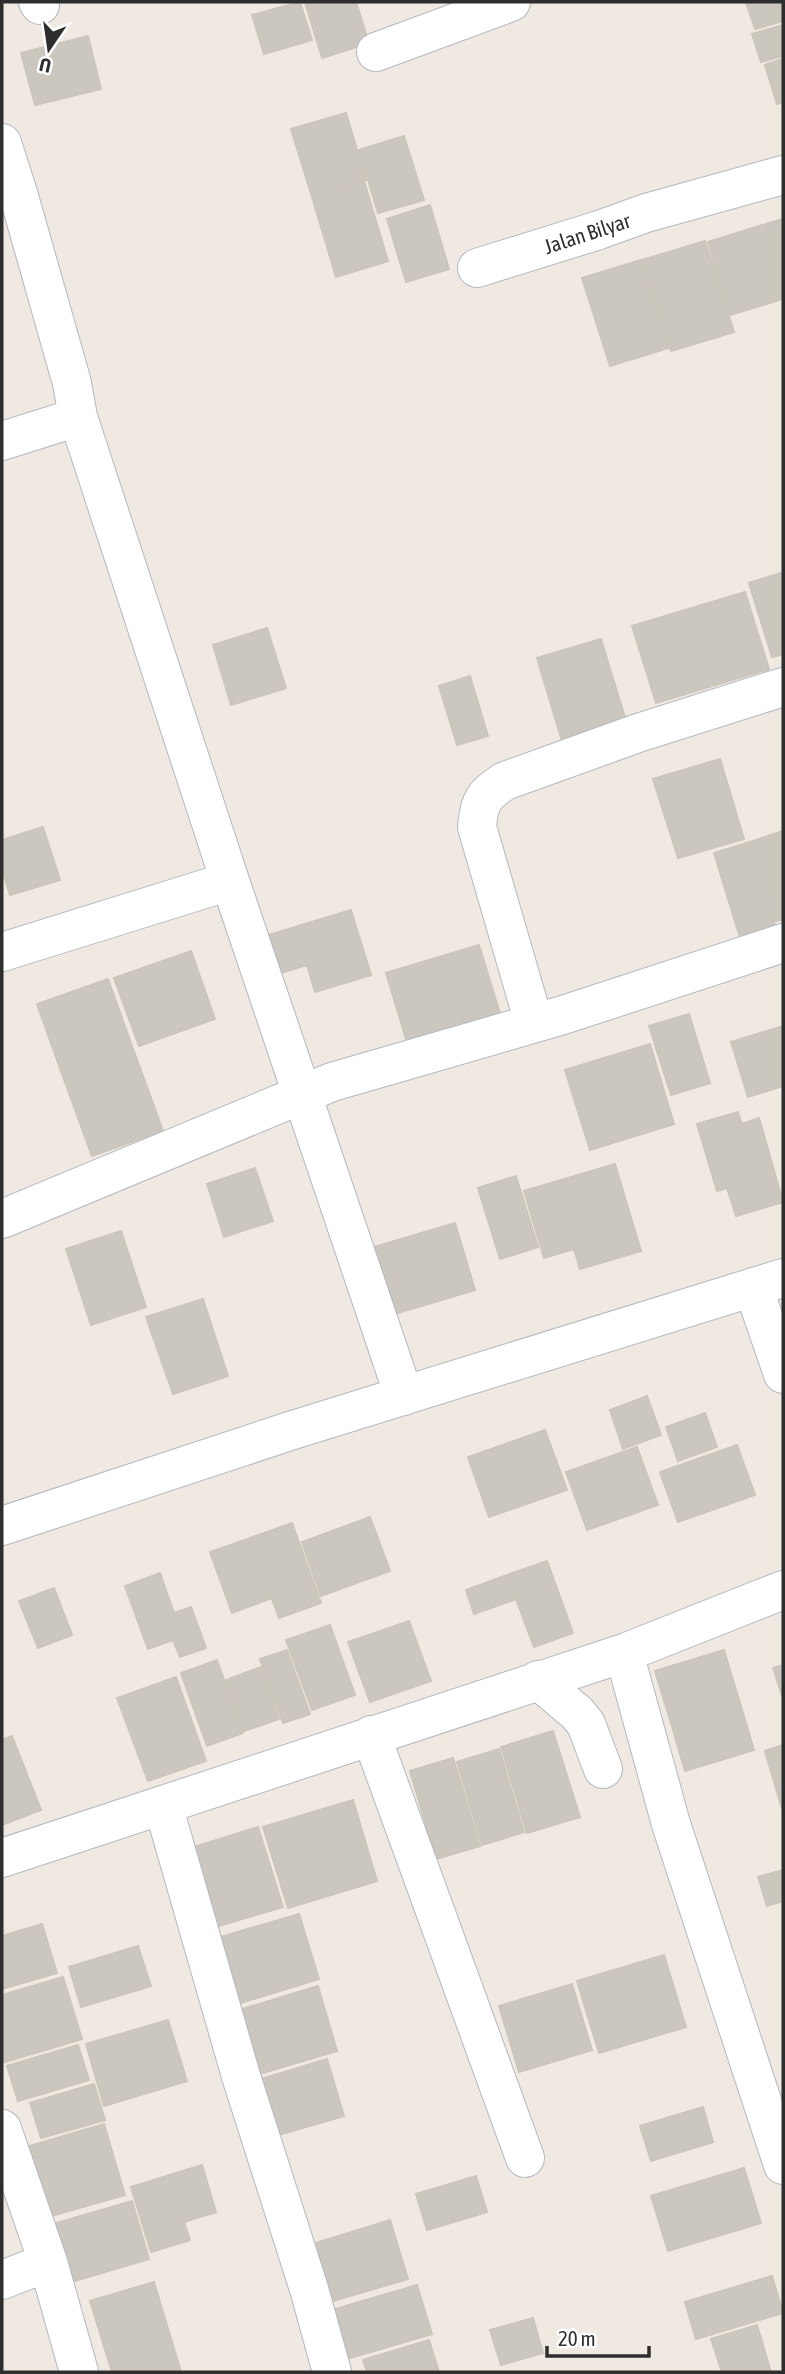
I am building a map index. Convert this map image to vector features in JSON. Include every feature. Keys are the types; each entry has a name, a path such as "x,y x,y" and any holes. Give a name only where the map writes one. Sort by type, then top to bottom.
{"street":[{"path":"376,52 512,2"},
{"path":"2,143 10,195 72,383 78,417 301,1096 404,1396"},
{"name":"Jalan Bilyar","path":"477,268 646,213 783,175"},
{"path":"2,440 78,417"},
{"path":"534,1023 477,827 478,810 487,792 505,781 638,733 783,687"},
{"path":"2,952 230,881"},
{"path":"2,1219 332,1082 534,1023 783,943"},
{"path":"2,1527 293,1430 768,1282 783,1374"},
{"path":"2,1858 624,1653 783,1590"},
{"path":"624,1653 671,1824 783,2165"},
{"path":"538,1680 578,1713 586,1724 603,1769"},
{"path":"371,1735 525,2158"},
{"path":"163,1805 241,2076 309,2289 332,2372"},
{"path":"2,2129 48,2262 79,2372"},
{"path":"2,2280 48,2262"}],"building":[{"path":"300,2 312,40 264,54 252,15"},
{"path":"305,2 356,2 369,43 322,58"},
{"path":"746,2 783,2 783,21 755,29"},
{"path":"783,25 783,56 761,62 752,34"},
{"path":"88,36 101,89 35,105 21,53"},
{"path":"783,59 783,102 777,104 765,65"},
{"path":"346,113 366,180 312,197 291,129"},
{"path":"404,136 424,200 378,213 359,150"},
{"path":"364,181 388,261 336,277 312,197"},
{"path":"430,205 449,269 406,282 387,219"},
{"path":"782,219 783,299 730,315 708,242"},
{"path":"705,241 734,332 671,351 642,260"},
{"path":"641,260 668,348 610,366 582,278"},
{"path":"783,572 783,654 772,657 749,583"},
{"path":"745,592 769,669 656,703 632,626"},
{"path":"267,628 286,688 231,705 213,645"},
{"path":"601,639 626,721 562,741 537,658"},
{"path":"470,676 488,736 457,745 439,686"},
{"path":"720,759 744,839 678,858 653,779"},
{"path":"43,827 60,880 10,895 2,869 2,840"},
{"path":"783,831 783,919 774,922 750,842"},
{"path":"750,842 777,933 742,944 714,853"},
{"path":"351,910 371,975 315,992 307,965 281,973 269,935"},
{"path":"479,945 502,1020 409,1049 386,973"},
{"path":"191,951 215,1019 139,1046 114,978"},
{"path":"108,979 132,1046 61,1071 37,1004"},
{"path":"689,1014 710,1083 671,1095 649,1026"},
{"path":"783,1026 783,1086 748,1097 731,1042"},
{"path":"650,1044 674,1124 590,1150 565,1070"},
{"path":"132,1046 163,1131 92,1156 61,1071"},
{"path":"738,1112 742,1124 759,1118 783,1202 736,1216 727,1188 717,1191 697,1124"},
{"path":"615,1164 641,1251 580,1269 574,1249 544,1258 524,1191"},
{"path":"255,1168 273,1221 224,1237 207,1184"},
{"path":"516,1176 538,1247 500,1259 478,1188"},
{"path":"455,1223 475,1290 391,1315 371,1248"},
{"path":"121,1231 146,1307 91,1325 66,1249"},
{"path":"203,1299 228,1376 173,1394 146,1317"},
{"path":"647,1396 661,1435 623,1449 610,1410"},
{"path":"705,1413 717,1447 678,1461 666,1427"},
{"path":"545,1430 567,1490 489,1517 468,1457"},
{"path":"737,1445 755,1495 678,1522 660,1472"},
{"path":"637,1447 658,1505 587,1530 566,1472"},
{"path":"370,1517 390,1571 321,1596 302,1542"},
{"path":"292,1523 321,1603 279,1618 250,1538"},
{"path":"250,1538 272,1598 232,1613 210,1552"},
{"path":"547,1561 573,1633 534,1647 507,1575"},
{"path":"160,1573 174,1613 191,1607 206,1648 180,1657 173,1640 148,1649 125,1586"},
{"path":"507,1575 516,1599 474,1614 466,1590"},
{"path":"54,1588 72,1635 38,1648 19,1601"},
{"path":"409,1621 431,1681 370,1702 348,1642"},
{"path":"330,1625 355,1695 312,1710 286,1640"},
{"path":"287,1650 310,1714 283,1723 260,1659"},
{"path":"724,1650 740,1703 671,1723 655,1671"},
{"path":"217,1660 243,1733 207,1746 181,1673"},
{"path":"783,1665 783,1699 773,1668"},
{"path":"261,1667 279,1719 244,1731 226,1680"},
{"path":"176,1677 206,1761 148,1781 117,1698"},
{"path":"740,1703 754,1750 685,1771 671,1723"},
{"path":"553,1731 580,1817 527,1833 501,1747"},
{"path":"12,1736 41,1810 2,1825 2,1740"},
{"path":"783,1745 783,1812 765,1751"},
{"path":"499,1749 524,1832 482,1845 457,1762"},
{"path":"453,1758 480,1846 436,1859 410,1771"},
{"path":"353,1800 377,1881 288,1908 263,1827"},
{"path":"258,1827 283,1907 212,1928 188,1849"},
{"path":"783,1870 783,1901 767,1906 758,1877"},
{"path":"299,1914 319,1979 234,2005 214,1939"},
{"path":"42,1924 57,1973 2,1989 2,1936"},
{"path":"138,1946 151,1986 81,2007 69,1967"},
{"path":"664,1955 686,2027 599,2053 577,1981"},
{"path":"63,1977 82,2039 2,2063 2,1995"},
{"path":"572,1984 592,2050 519,2072 499,2006"},
{"path":"318,1986 337,2051 259,2074 239,2010"},
{"path":"168,2020 187,2081 104,2106 86,2044"},
{"path":"78,2045 89,2080 18,2101 7,2066"},
{"path":"327,2059 344,2116 275,2136 258,2080"},
{"path":"94,2084 105,2120 41,2138 30,2103"},
{"path":"703,2107 713,2142 651,2161 640,2126"},
{"path":"104,2124 125,2195 51,2216 30,2146"},
{"path":"202,2165 216,2212 184,2222 190,2240 151,2252 131,2187"},
{"path":"744,2168 761,2223 668,2251 651,2196"},
{"path":"476,2176 487,2212 427,2230 416,2194"},
{"path":"132,2201 149,2259 68,2283 50,2225"},
{"path":"390,2220 408,2279 330,2302 313,2244"},
{"path":"772,2276 783,2313 696,2339 685,2302"},
{"path":"154,2282 181,2372 112,2372 90,2301"},
{"path":"417,2285 432,2334 347,2359 332,2310"},
{"path":"533,2318 543,2353 501,2365 490,2330"},
{"path":"757,2325 771,2372 722,2372 711,2339"},
{"path":"429,2340 439,2372 367,2372 363,2360"}]}
